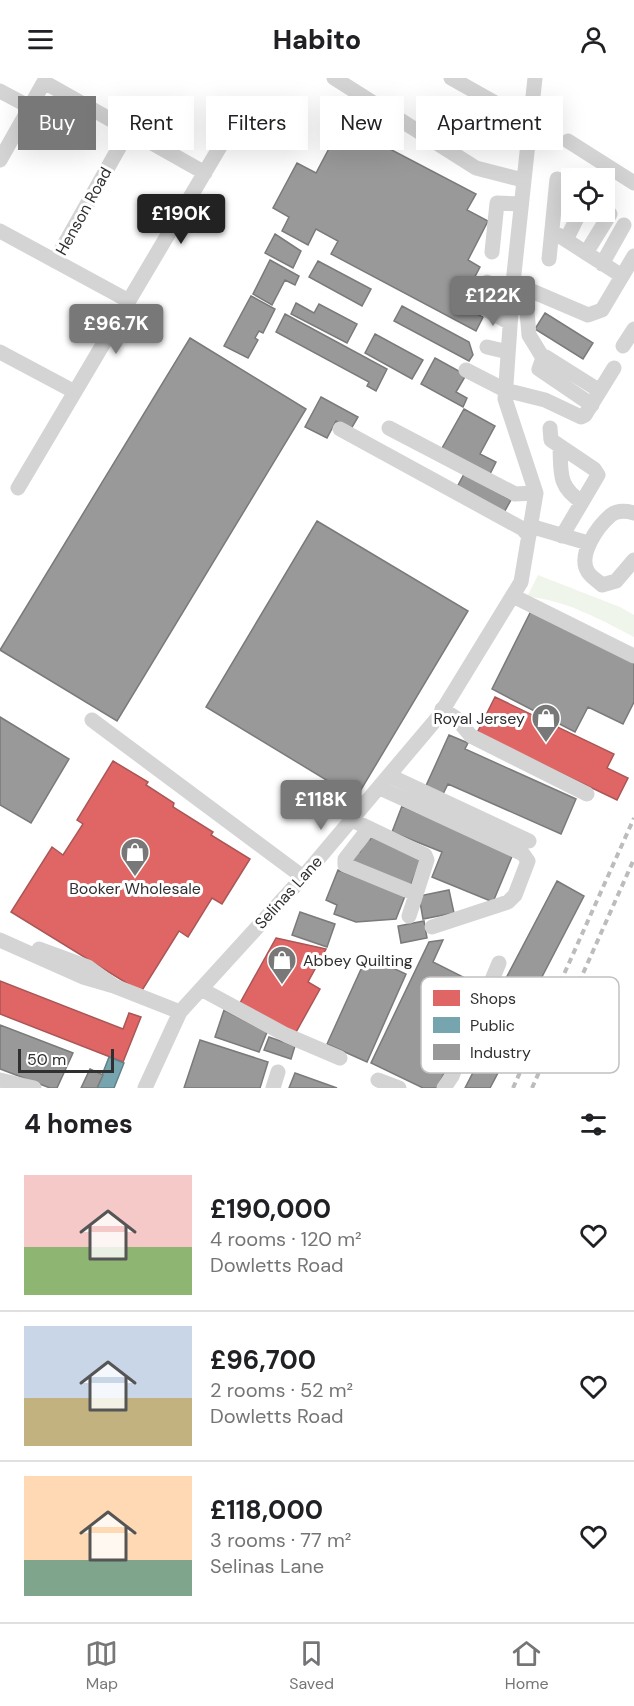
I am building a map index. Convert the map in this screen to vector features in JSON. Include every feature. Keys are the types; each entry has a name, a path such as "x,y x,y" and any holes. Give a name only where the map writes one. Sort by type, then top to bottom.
{"street":[{"path":"334,78 476,168 523,180"},
{"path":"451,78 483,96"},
{"path":"535,78 520,204 519,286 529,334 543,358"},
{"path":"36,96 44,82 69,96"},
{"path":"0,91 18,101"},
{"path":"0,160 18,128"},
{"path":"568,141 634,183"},
{"name":"Henson Road","path":"55,261 118,150"},
{"path":"164,150 205,173"},
{"path":"18,488 218,150"},
{"path":"549,260 557,179"},
{"path":"492,252 496,203 520,204"},
{"path":"566,240 575,222"},
{"path":"586,254 605,222"},
{"path":"602,264 624,225"},
{"path":"0,231 129,301"},
{"path":"552,231 622,276"},
{"path":"519,286 588,315 602,310 634,256"},
{"path":"487,282 478,305 510,323"},
{"path":"389,428 515,494 536,493 505,399 510,323 519,286"},
{"path":"623,346 634,329"},
{"path":"487,346 508,352"},
{"path":"0,352 75,392"},
{"path":"543,358 546,357 600,391"},
{"path":"543,358 539,369 592,405"},
{"path":"466,370 505,390 545,400 581,417 592,405 614,368"},
{"path":"340,429 523,529 588,543"},
{"path":"550,429 551,440 597,472 562,536"},
{"path":"560,447 563,484 568,493 582,502"},
{"name":"Selinas Lane","path":"145,1088 180,1012 303,877 390,776 442,710 521,582 536,493"},
{"path":"634,513 625,510 612,514 588,543 584,560 588,573 602,585 616,580 634,560"},
{"path":"513,596 634,656"},
{"path":"442,710 462,724 471,736 587,794"},
{"path":"92,720 303,877"},
{"path":"390,776 529,841"},
{"path":"380,788 523,854 528,861 515,895 508,902 432,927"},
{"path":"352,820 425,855 427,860 409,916"},
{"path":"369,828 345,860 345,865 416,894"},
{"path":"0,940 55,966 180,1012"},
{"path":"39,949 88,967 114,986"},
{"path":"493,977 499,963"},
{"path":"201,988 286,1035 340,1058"},
{"path":"273,1088 278,1072"},
{"path":"444,1088 453,1073"},
{"path":"0,1080 34,1088"},
{"path":"378,1080 399,1088"}],"shaded area":[{"path":"538,575 620,607 634,615 634,637 568,606 527,597"}],"building: Shops":[{"name":"Royal Jersey","path":"495,697 614,754 607,768 628,778 617,800 477,733"},
{"name":"Booker Wholesale","path":"113,761 148,782 146,785 174,803 173,807 213,832 211,835 250,859 222,904 212,898 188,937 179,931 141,992 11,912 52,847 63,855 83,824 77,820"},
{"name":"Abbey Quilting","path":"276,938 326,949 308,982 320,989 295,1034 240,1003"},
{"path":"0,981 123,1029 129,1013 141,1017 123,1062 0,1014"}],"building: Public":[{"path":"109,1057 124,1063 114,1088 97,1088"}],"building: Industry":[{"path":"328,150 392,150 476,194 467,210 488,221 468,260 480,267 460,305 483,317 476,331 331,254 338,241 316,229 308,245 282,231 289,217 273,208 297,163 316,173"},
{"path":"275,234 301,251 293,268 265,253"},
{"path":"270,260 299,276 295,285 285,280 272,305 253,294"},
{"path":"318,261 371,289 362,306 309,277"},
{"path":"251,296 275,309 263,333 259,331 255,338 258,340 248,358 224,346"},
{"path":"296,303 314,313 319,304 357,324 347,343 291,314"},
{"path":"402,306 469,342 473,355 469,361 394,321"},
{"path":"545,313 593,343 583,359 535,329"},
{"path":"285,314 387,369 376,391 367,386 369,382 276,332"},
{"path":"375,334 423,360 412,379 365,353"},
{"path":"190,338 306,409 117,721 0,650"},
{"path":"435,358 466,375 456,392 467,398 463,407 421,384"},
{"path":"321,397 358,417 351,429 336,421 327,438 305,427"},
{"path":"464,409 495,426 480,454 496,462 489,476 441,450"},
{"path":"464,474 511,500 502,516 455,491"},
{"path":"317,521 468,611 356,798 206,707"},
{"path":"531,611 634,663 634,702 623,724 588,707 575,732 492,689"},
{"path":"0,717 69,759 31,823 0,805"},
{"path":"449,735 468,743 465,749 576,799 561,834 448,784 442,796 425,788"},
{"path":"402,806 513,854 493,902 432,877 442,852 392,832"},
{"path":"372,836 422,857 409,889 347,864 357,851 360,852 366,839 370,840"},
{"path":"338,870 405,896 396,919 356,922 334,914 337,905 326,900"},
{"path":"557,881 584,896 542,977 507,977"},
{"path":"449,890 454,913 423,919 419,896"},
{"path":"300,912 335,924 327,947 292,935"},
{"path":"424,921 427,938 401,943 398,926"},
{"path":"443,940 433,962 463,977 421,977 421,1073 444,1073 437,1088 423,1088 371,1063 429,942"},
{"path":"367,956 406,974 367,1062 327,1044"},
{"path":"224,1010 267,1032 259,1052 215,1037"},
{"path":"0,1025 73,1053 57,1088 50,1088 0,1069"},
{"path":"269,1037 295,1046 291,1059 264,1050"},
{"path":"200,1040 268,1062 260,1088 184,1088"},
{"path":"90,1069 103,1075 97,1088 81,1088"},
{"path":"295,1073 337,1088 289,1088"},
{"path":"473,1073 498,1073 490,1088 465,1088"}],"railway":[{"path":"563,977 634,818"},
{"path":"581,977 634,859"},
{"path":"513,1088 520,1073"},
{"path":"532,1088 539,1073"}],"place":[{"name":"Royal Jersey","path":"546,744"},
{"name":"Booker Wholesale","path":"135,878"},
{"name":"Abbey Quilting","path":"282,986"}]}
